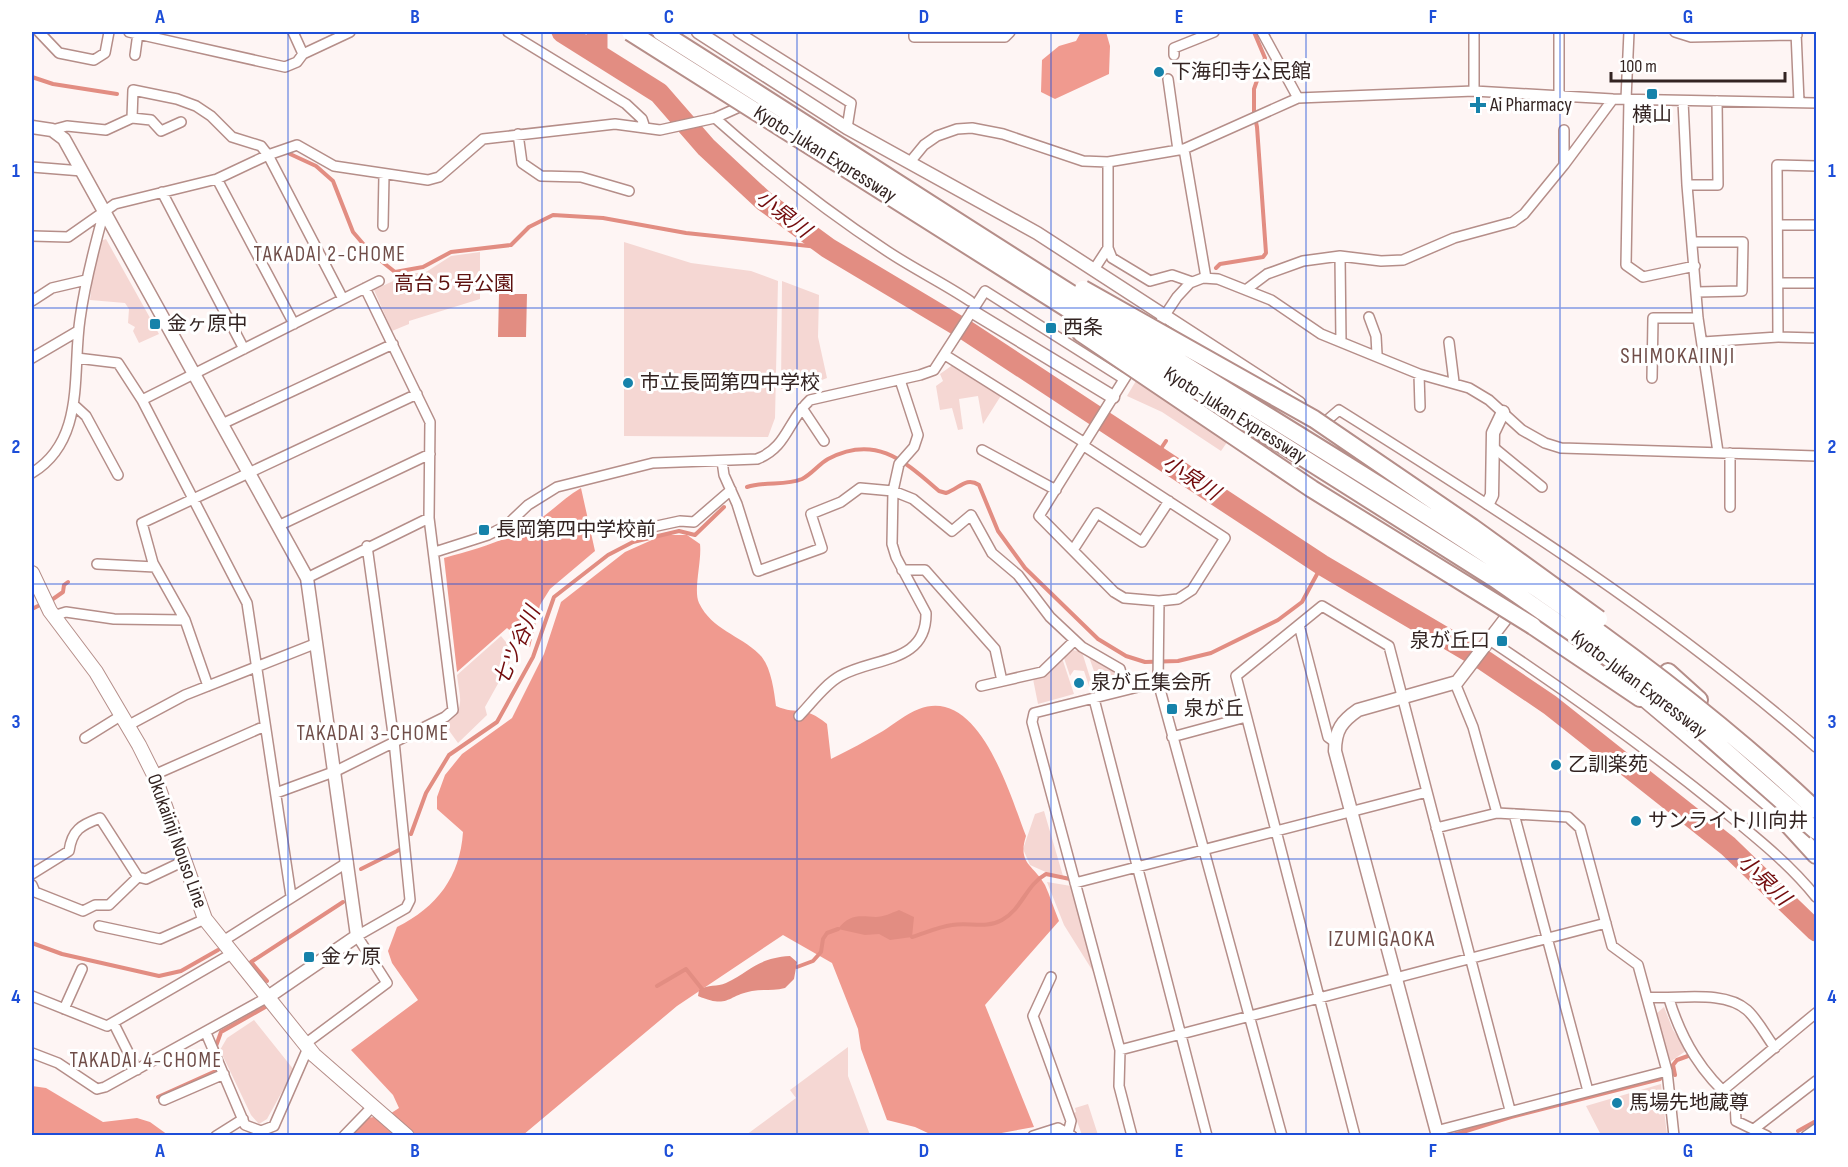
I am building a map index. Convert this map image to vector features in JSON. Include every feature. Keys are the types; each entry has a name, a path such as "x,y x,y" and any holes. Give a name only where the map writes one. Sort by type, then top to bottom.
{"highway":[{"name":"Kyoto-Jukan Expressway","path":"630,32 1495,579 1587,643 1689,719 1816,831"},
{"name":"Kyoto-Jukan Expressway","path":"661,32 1162,351 1352,466 1550,597 1671,684 1775,771 1816,810"},
{"path":"964,224 1199,352 1314,419 1579,603 1668,672 1756,756"},
{"path":"1070,310 1081,333 1312,489 1533,626 1640,698"},
{"path":"1775,810 1816,855"}],"main road":[{"name":"Okukaiinji Nouso Line","path":"32,573 53,616 96,672 154,775 206,919 307,1046 407,1136"}],"street":[{"path":"39,32 59,53 94,60 105,53 109,32"},
{"path":"135,55 134,32 285,67 297,62 303,54 350,32"},
{"path":"293,32 303,54"},
{"path":"508,32 626,104 642,119 645,128"},
{"path":"698,32 847,128 1038,233 1095,268 1163,317 1282,390 1414,491 1551,610 1640,698 1775,810 1816,848"},
{"path":"738,32 851,104 847,128"},
{"path":"914,32 914,37 1005,37 1011,32"},
{"path":"1174,55 1174,48 1214,32"},
{"path":"1262,32 1298,98"},
{"path":"1474,32 1474,91"},
{"path":"1559,32 1559,95"},
{"path":"1629,32 1626,265 1643,277 1695,267"},
{"path":"1676,32 1691,37 1796,33 1799,102"},
{"path":"1168,79 1206,278"},
{"path":"32,236 68,237 115,204 217,179 268,154 297,145 334,166 418,180 439,177 483,139 615,124 660,130 712,118 748,104 780,85"},
{"path":"132,118 133,90 177,99 211,116 232,137 261,146 268,154 344,299"},
{"path":"910,162 930,140 950,131 965,128 987,130 1083,161 1108,162 1181,149 1298,98 1474,91 1613,99 1816,103"},
{"path":"1247,289 1267,274 1291,264 1316,258 1340,256 1381,261 1403,260 1454,238 1513,222 1524,214 1564,165 1613,99"},
{"path":"1683,101 1687,185 1698,318 1718,452"},
{"path":"1687,185 1718,185 1717,102"},
{"path":"32,127 52,130 67,126 106,130 132,118 151,120 161,131 181,122"},
{"path":"712,118 844,221 971,309 1111,400"},
{"path":"52,130 64,139 307,578 336,771 357,936 387,983 307,1046 274,1126 261,1131 246,1125 206,1033"},
{"path":"1564,130 1564,165"},
{"path":"518,134 522,163 541,176 581,177 628,190"},
{"path":"1108,162 1108,248 1112,258 1150,281 1172,275 1192,282"},
{"path":"1778,337 1778,165 1816,166"},
{"path":"32,167 82,171"},
{"path":"383,226 384,175"},
{"path":"217,179 294,324"},
{"path":"162,192 244,349"},
{"path":"32,473 57,450 69,427 74,405 78,331 86,280 104,212"},
{"path":"1778,225 1816,225"},
{"path":"1692,242 1743,242 1742,291 1697,292"},
{"path":"1095,268 1108,248"},
{"path":"1340,256 1341,342"},
{"path":"947,352 1085,443 1169,501 1225,537 1192,590 1178,599 1159,601 1124,598 1114,592 1039,516 1056,490 1085,443 1111,400 1163,317 1192,282 1206,278 1247,289 1271,300 1321,334 1377,354 1419,374 1454,382 1479,394 1522,430 1545,443 1561,448 1585,451 1718,452 1816,456"},
{"path":"32,301 52,288 86,280"},
{"path":"142,400 380,281"},
{"path":"1778,283 1816,283"},
{"path":"276,793 336,771 445,717 453,710 429,518 430,422 365,288"},
{"path":"435,552 488,535 506,526 528,505 557,487 653,463 757,459 777,449 802,408 810,400 934,370 971,309 985,291 1124,379"},
{"path":"1369,317 1376,336 1377,354"},
{"path":"1652,378 1653,318 1698,318"},
{"path":"32,358 78,331"},
{"path":"1703,342 1778,337 1816,338"},
{"path":"1449,342 1454,382"},
{"path":"222,424 393,345"},
{"path":"77,358 118,363 142,400 192,501 247,603 291,896"},
{"path":"1419,374 1420,408"},
{"path":"799,716 837,678 859,666 909,652 922,635 926,613 902,570 892,544 893,491 899,464 917,441 918,435 900,380"},
{"path":"208,686 185,620 155,567 142,524 417,394"},
{"path":"74,405 86,416 118,475"},
{"path":"802,408 824,441"},
{"path":"1325,422 1339,410 1488,503 1688,641 1816,747"},
{"path":"1488,503 1492,495 1493,433 1503,412"},
{"path":"1493,447 1542,487"},
{"path":"982,450 1056,490"},
{"path":"1730,453 1730,507"},
{"path":"278,526 430,454"},
{"path":"722,461 758,571 822,548 811,514 841,502 860,488 893,491 913,499 952,531 971,515 992,552 1018,575 1050,617 1074,641 1120,669 1125,689"},
{"path":"643,529 680,521 694,522 732,492"},
{"path":"1073,550 1097,513 1142,542 1169,501"},
{"path":"307,578 367,546 429,518"},
{"path":"32,1053 58,1063 98,1089 206,1033 268,997 357,936 406,908 410,900 394,741 367,546"},
{"path":"97,564 155,567"},
{"path":"902,570 925,570 995,649 1002,681"},
{"path":"1528,590 1459,680 1358,710 1344,720 1335,742 1335,751 1437,1133 1510,1110 1667,1071"},
{"path":"1159,601 1158,682 1282,1136"},
{"path":"1355,1136 1236,676 1322,606 1389,646 1510,1110"},
{"path":"1551,610 1756,756 1816,810"},
{"path":"53,616 66,612 114,619 185,620"},
{"path":"1299,625 1328,737 1335,742"},
{"path":"981,686 1042,672 1074,641"},
{"path":"1490,642 1635,741 1697,789 1762,843 1816,897"},
{"path":"85,738 185,695 317,643"},
{"path":"1459,680 1497,813"},
{"path":"1132,1136 1119,1086 1120,1050 1032,722 1034,713 1158,682"},
{"path":"1094,699 1207,1136"},
{"path":"1172,737 1246,717"},
{"path":"154,775 266,726"},
{"path":"1075,883 1427,792"},
{"path":"1437,828 1497,813 1568,817 1580,828 1612,946 1638,965 1667,1071 1674,1136"},
{"path":"1514,814 1588,1091"},
{"path":"32,874 69,851 71,836 81,825 100,818 138,877 146,879 184,861"},
{"path":"223,941 348,862"},
{"path":"32,885 35,892 83,911 95,905 109,905 138,877"},
{"path":"99,926 160,939 206,919"},
{"path":"1120,1050 1606,922"},
{"path":"32,996 108,1026 233,953"},
{"path":"64,1009 82,969"},
{"path":"1033,1136 1058,1128 1070,1134 1071,1121 1033,1016 1051,977"},
{"path":"1647,997 1669,999 1710,995 1746,1009 1775,1048"},
{"path":"1669,999 1678,1029 1713,1083 1736,1102 1736,1121 1767,1136"},
{"path":"1722,1091 1816,1013"},
{"path":"114,1024 137,1070"},
{"path":"164,1100 224,1074"},
{"path":"1754,1130 1816,1081"},
{"path":"344,1136 374,1105"},
{"path":"216,1136 243,1119"},
{"path":"1806,1136 1816,1129"}],"green space":[{"path":"106,239 159,334 139,343 133,331 135,327 128,323 129,309 125,303 90,300 97,242"},
{"path":"624,242 691,263 751,271 778,281 775,418 768,437 624,436"},
{"name":"高台５号公園","path":"480,252 480,299 409,321 409,324 392,331 374,290 408,274 426,272 451,256"},
{"path":"782,281 819,295 818,337 827,378 801,388 781,389"},
{"path":"1182,329 1263,390 1221,451 1162,412 1127,396 1162,337"},
{"path":"954,364 1002,394 983,424 978,396 959,399 963,429 958,430 952,408 940,410 936,386 943,381 940,374"},
{"path":"501,636 515,653 485,707 487,715 458,743 445,725 459,708 457,675"},
{"path":"1073,650 1082,652 1092,684 1089,686 1084,671 1074,670 1070,676 1064,658"},
{"path":"1089,657 1114,670 1119,683 1095,689 1092,676 1095,674"},
{"path":"1062,658 1074,694 1038,704 1033,679 1044,675"},
{"path":"1044,811 1063,876 1059,878 1030,865 1023,849 1035,814"},
{"path":"1047,882 1071,886 1094,973 1064,925"},
{"path":"1664,1007 1673,1030 1687,1050 1670,1062 1656,1014"},
{"path":"254,1020 294,1070 267,1119 259,1124 251,1115 220,1050 227,1038"},
{"path":"848,1047 848,1076 870,1135 746,1135 796,1098 790,1090"},
{"path":"1661,1084 1667,1135 1601,1135 1586,1106"},
{"path":"1088,1104 1098,1135 1082,1135 1074,1113 1075,1108"}],"shaded area":[{"path":"1081,32 1106,32 1110,46 1109,74 1055,99 1041,92 1042,60 1059,46 1076,41"},
{"path":"499,294 527,294 526,337 498,337"},
{"path":"581,488 595,551 550,589 540,605 530,647 507,628 457,672 444,558 514,534 536,522"},
{"path":"663,535 687,535 700,544 697,591 699,603 711,620 752,647 763,659 771,678 776,706 812,714 827,724 831,759 877,735 914,711 940,706 959,714 975,729 989,749 1001,772 1026,836 1025,859 1045,885 1059,921 985,1005 1034,1127 996,1134 930,1134 915,1127 887,1120 861,1049 858,1029 832,963 783,935 677,1006 523,1135 350,1136 367,1118 374,1117 379,1121 399,1108 393,1095 351,1050 418,1000 392,963 388,951 397,927 435,900 444,889 457,863 463,832 437,809 437,797 445,775 462,754 512,718 544,654 561,602 625,552"},
{"path":"899,910 914,917 912,937 890,940 879,934 865,935 838,929 851,918 879,917"},
{"path":"790,956 797,962 794,979 785,988 752,991 722,1001 708,1000 698,996 702,988 726,983 770,959"},
{"path":"32,1086 46,1088 103,1122 137,1118 150,1122 168,1135 32,1135"}],"waterway":[{"name":"小泉川","path":"562,32 659,93 706,147 764,201 828,248 967,331 1322,565 1485,661 1550,705 1728,846 1816,931"},
{"path":"597,32 597,54"},
{"path":"1216,268 1220,264 1263,257 1266,253 1254,113 1254,89 1265,58 1254,32"},
{"path":"32,77 53,84 117,94"},
{"path":"290,154 316,166 333,181 353,232 371,253 395,272 423,267 451,252 511,245 529,227 553,215 603,218 686,233 828,248"},
{"path":"1156,456 1166,441"},
{"path":"747,487 796,481 806,477 828,459 861,449 888,454 914,470 939,491 946,493 970,482 979,485 998,531 1025,568 1098,639 1126,656 1145,662 1178,661 1211,653 1278,620 1302,602 1322,565"},
{"name":"七ツ谷川","path":"411,834 426,793 449,755 497,722 533,657 554,597 608,555 633,542 679,531 695,535 724,507"},
{"path":"53,599 63,592 64,585 68,582"},
{"path":"32,609 38,606"},
{"name":"七ツ谷川","path":"361,869 399,850"},
{"path":"912,937 952,925 996,923 1009,915 1034,884 1046,874 1070,879"},
{"name":"七ツ谷川","path":"267,981 251,962 343,902"},
{"path":"797,967 813,961 821,952 823,939 827,933 838,929"},
{"path":"32,943 62,954 159,976 181,971 218,950"},
{"path":"657,986 686,969 702,989"},
{"path":"217,1049 221,1032 267,1006"},
{"path":"1675,1075 1673,1065 1677,1060 1688,1056"},
{"path":"158,1097 218,1070"},
{"path":"1450,1136 1511,1117 1660,1079"},
{"path":"1798,1131 1816,1121"}],"place":[{"name":"下海印寺公民館","path":"1159,72"},
{"name":"横山","path":"1652,94"},
{"name":"Ai Pharmacy","path":"1478,105"},
{"name":"金ヶ原中","path":"155,324"},
{"name":"西条","path":"1051,328"},
{"name":"市立長岡第四中学校","path":"628,383"},
{"name":"長岡第四中学校前","path":"484,530"},
{"name":"泉が丘口","path":"1502,641"},
{"name":"泉が丘集会所","path":"1079,683"},
{"name":"泉が丘","path":"1172,709"},
{"name":"乙訓楽苑","path":"1556,765"},
{"name":"サンライト川向井","path":"1636,821"},
{"name":"金ヶ原","path":"309,957"},
{"name":"馬場先地蔵尊","path":"1617,1103"}],"district":[{"name":"TAKADAI 2-CHOME","path":"330,254"},
{"name":"SHIMOKAIINJI","path":"1678,356"},
{"name":"TAKADAI 3-CHOME","path":"373,733"},
{"name":"IZUMIGAOKA","path":"1382,939"},
{"name":"TAKADAI 4-CHOME","path":"146,1060"}]}
